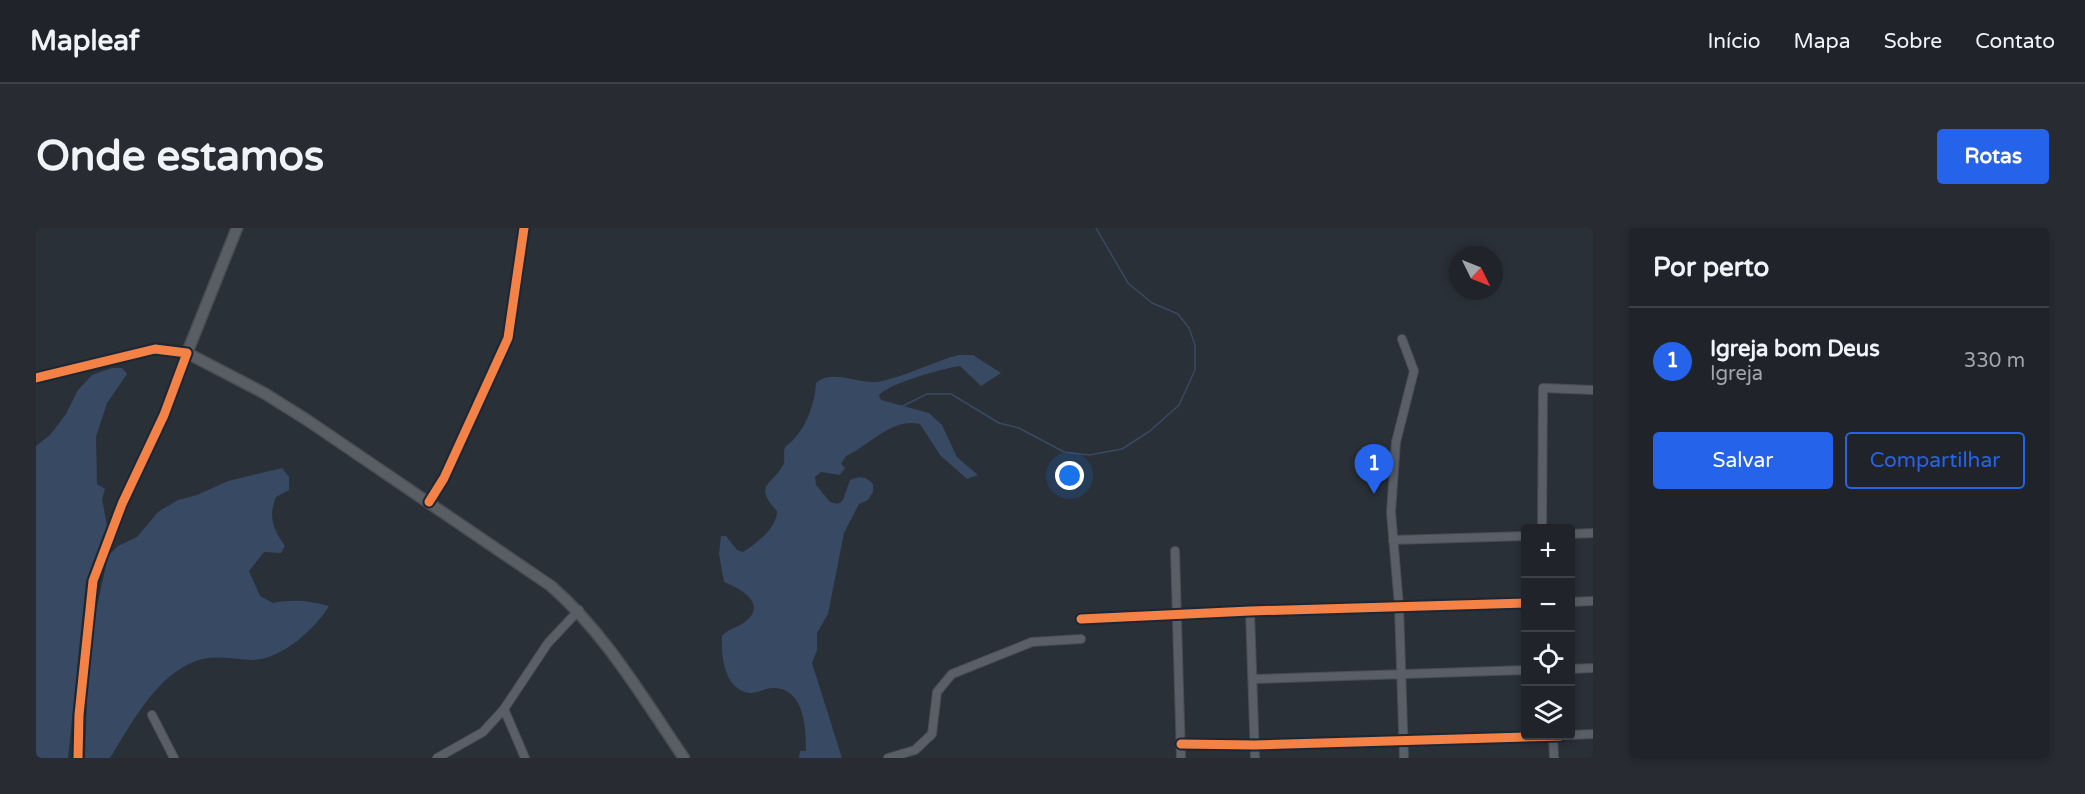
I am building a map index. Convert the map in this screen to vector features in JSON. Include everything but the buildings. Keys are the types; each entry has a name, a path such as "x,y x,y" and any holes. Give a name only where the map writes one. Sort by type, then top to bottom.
{"main road":[{"path":"237,228 187,353 264,393 529,569 579,610 602,638 684,758"}],"street":[{"path":"429,502 444,478 508,338 524,228"},
{"path":"1402,339 1414,371 1394,452 1393,540 1399,606 1404,758"},
{"path":"36,378 155,349 187,353 164,415 122,504 93,581 79,715 78,758"},
{"path":"1542,524 1544,388 1593,390"},
{"path":"1575,534 1593,533"},
{"path":"1393,540 1521,536"},
{"path":"1175,551 1181,758"},
{"path":"1575,602 1593,601"},
{"path":"1081,620 1250,611 1521,603"},
{"path":"437,758 477,736 504,709 548,643 579,610"},
{"path":"1250,611 1255,758"},
{"path":"888,758 915,750 932,734 937,692 952,674 1032,642 1081,639"},
{"path":"1575,669 1593,668"},
{"path":"1254,679 1400,672 1521,670"},
{"path":"504,709 525,758"},
{"path":"153,716 174,758"},
{"path":"1575,735 1593,734"},
{"path":"1181,744 1255,745 1404,738 1521,736"},
{"path":"1553,740 1554,758"}],"water":[{"path":"959,355 973,355 1001,373 981,386 960,366 952,367 893,386 879,395 881,400 929,413 942,425 957,457 978,475 967,479 940,455 920,424 910,423 891,428 846,456 841,464 845,468 840,475 821,472 815,477 816,485 830,502 838,504 843,500 850,480 857,478 870,481 873,484 873,492 868,500 859,504 844,533 828,614 817,633 817,650 812,663 842,758 799,758 800,751 806,751 804,721 798,702 784,690 773,688 753,693 741,691 729,679 726,671 722,653 722,636 742,624 754,610 750,598 745,593 724,582 719,554 721,536 726,536 737,550 743,552 759,540 774,523 777,511 765,490 783,465 786,446 803,427 813,400 816,383 829,377 868,382 884,381"},
{"path":"112,368 122,368 127,374 107,403 96,437 97,484 105,489 102,499 107,525 86,581 68,758 36,758 36,446 50,435 66,414 78,390 92,375"},
{"path":"282,468 289,477 289,490 276,497 272,517 277,534 285,546 281,553 264,552 249,571 260,596 273,603 301,601 329,606 323,615 296,642 274,655 252,660 205,659 189,664 164,681 153,693 110,758 85,758 87,698 95,616 108,556 118,546 137,537 158,512 178,500 197,495 228,481"}],"waterway":[{"path":"903,406 927,394 951,394 999,423 1019,428 1064,452 1089,455 1122,449 1150,431 1179,405 1195,370 1195,345 1189,328 1178,314 1152,303 1128,283 1096,228"}],"cycle path":[{"path":"429,502 444,478 508,338 524,228"},
{"path":"36,378 155,349 187,353 164,415 122,504 93,581 79,715 78,758"},
{"path":"1081,619 1250,611 1521,603"},
{"path":"1181,744 1255,745 1521,737"}],"place":[{"name":"Igreja bom Deus","path":"1374,494"}]}
